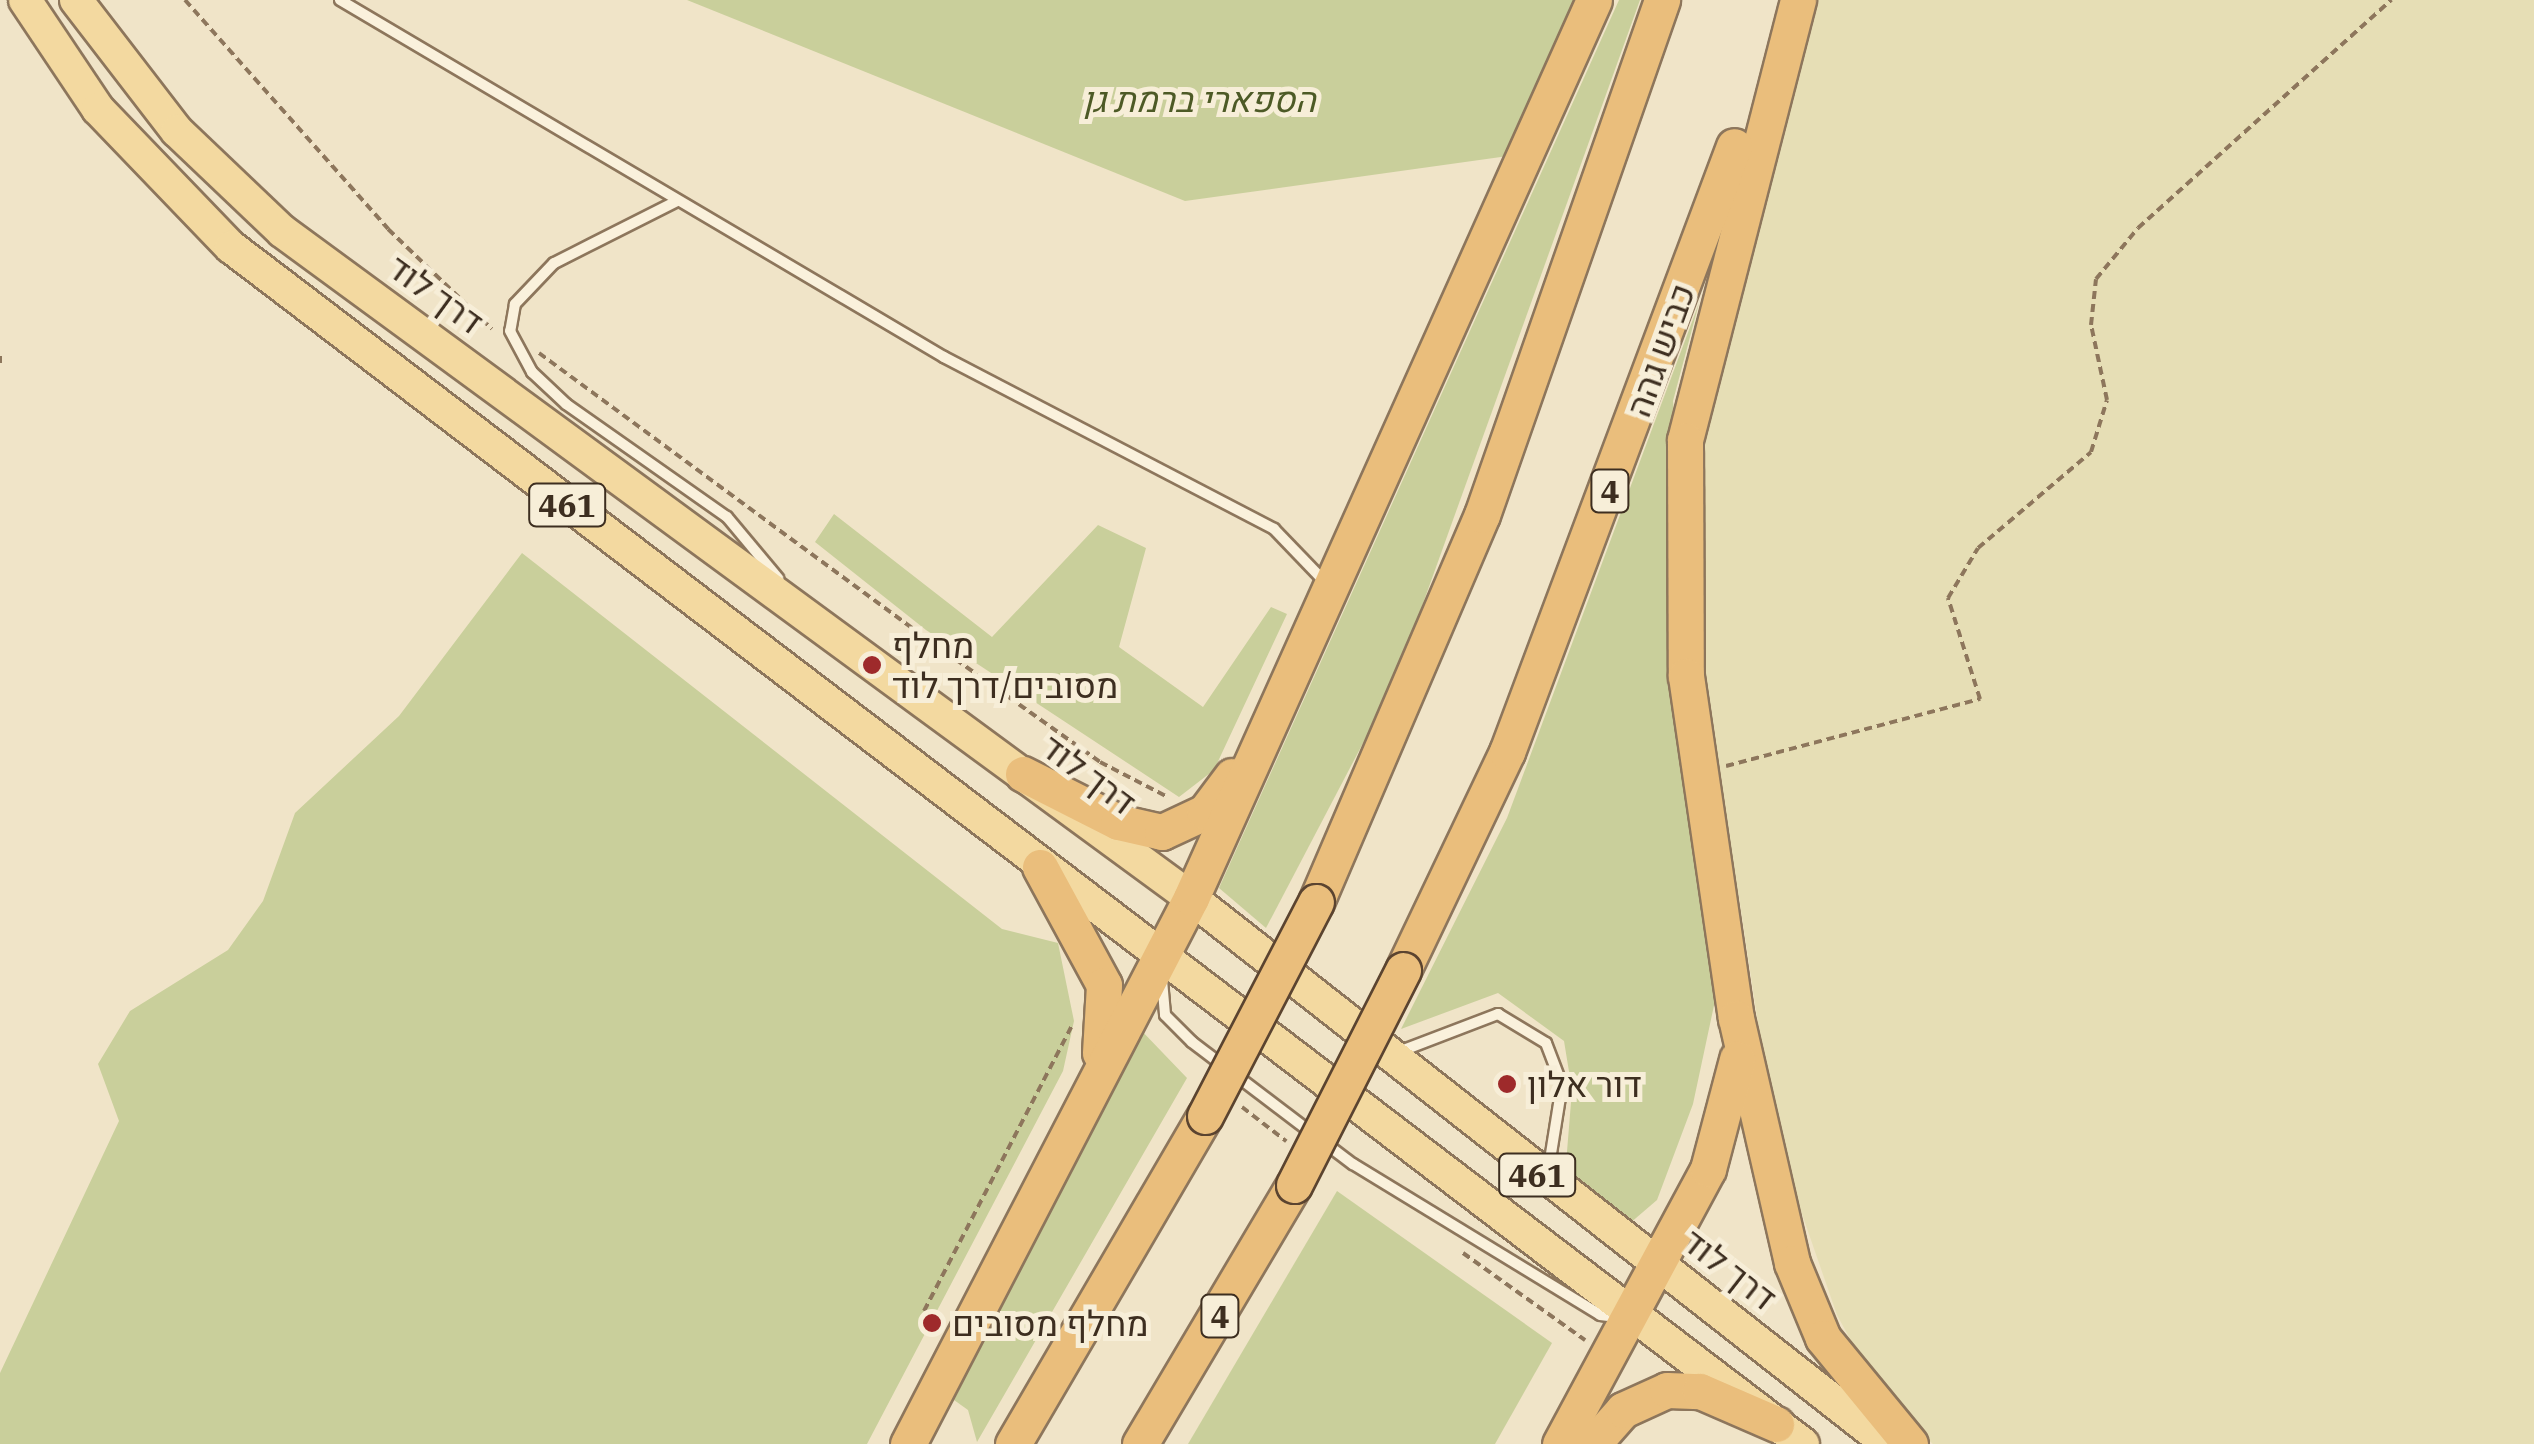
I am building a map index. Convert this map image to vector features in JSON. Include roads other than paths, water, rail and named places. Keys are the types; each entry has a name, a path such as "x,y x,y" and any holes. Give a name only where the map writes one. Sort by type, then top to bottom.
{"highway":[{"path":"908,1444 1089,1087 1191,898 1594,0"},
{"path":"1013,1444 1205,1116 1316,902 1482,516 1662,0"},
{"name":"כביש גהה","path":"1140,1444 1294,1185 1478,820 1596,528 1787,0"},
{"path":"1798,0 1727,249 1685,440 1686,676 1736,1018 1792,1263 1823,1338 1910,1444"},
{"path":"1023,774 1118,822 1183,828 1227,786 1323,580 1387,467"},
{"path":"1040,867 1104,985 1104,1040 1089,1087"},
{"path":"1560,1444 1662,1266 1730,1110 1736,1018"},
{"path":"1593,1444 1623,1410 1667,1390 1700,1391 1790,1434"}],"main road":[{"name":"461","path":"25,0 98,109 231,247 1160,959 1790,1434"},
{"name":"דרך לוד","path":"76,0 177,131 282,231 1191,898 1546,1182 1662,1266 1888,1444"}],"lane":[{"path":"340,0 944,357 1274,529 1323,580"},
{"path":"677,201 575,250 515,304 510,331 532,372 727,516 818,625"},
{"path":"1160,959 1164,1014 1236,1076 1353,1164 1534,1275 1600,1315 1634,1319"},
{"path":"1384,1052 1421,1049 1498,1014 1546,1043 1562,1085 1546,1182"}],"place":[{"name":"מחלף מסובים/דרך לוד","path":"872,665"},
{"name":"דור אלון","path":"1507,1084"},
{"name":"מחלף מסובים","path":"932,1323"}],"park label":[{"name":"הספארי ברמת גן","path":"1199,99"}]}
